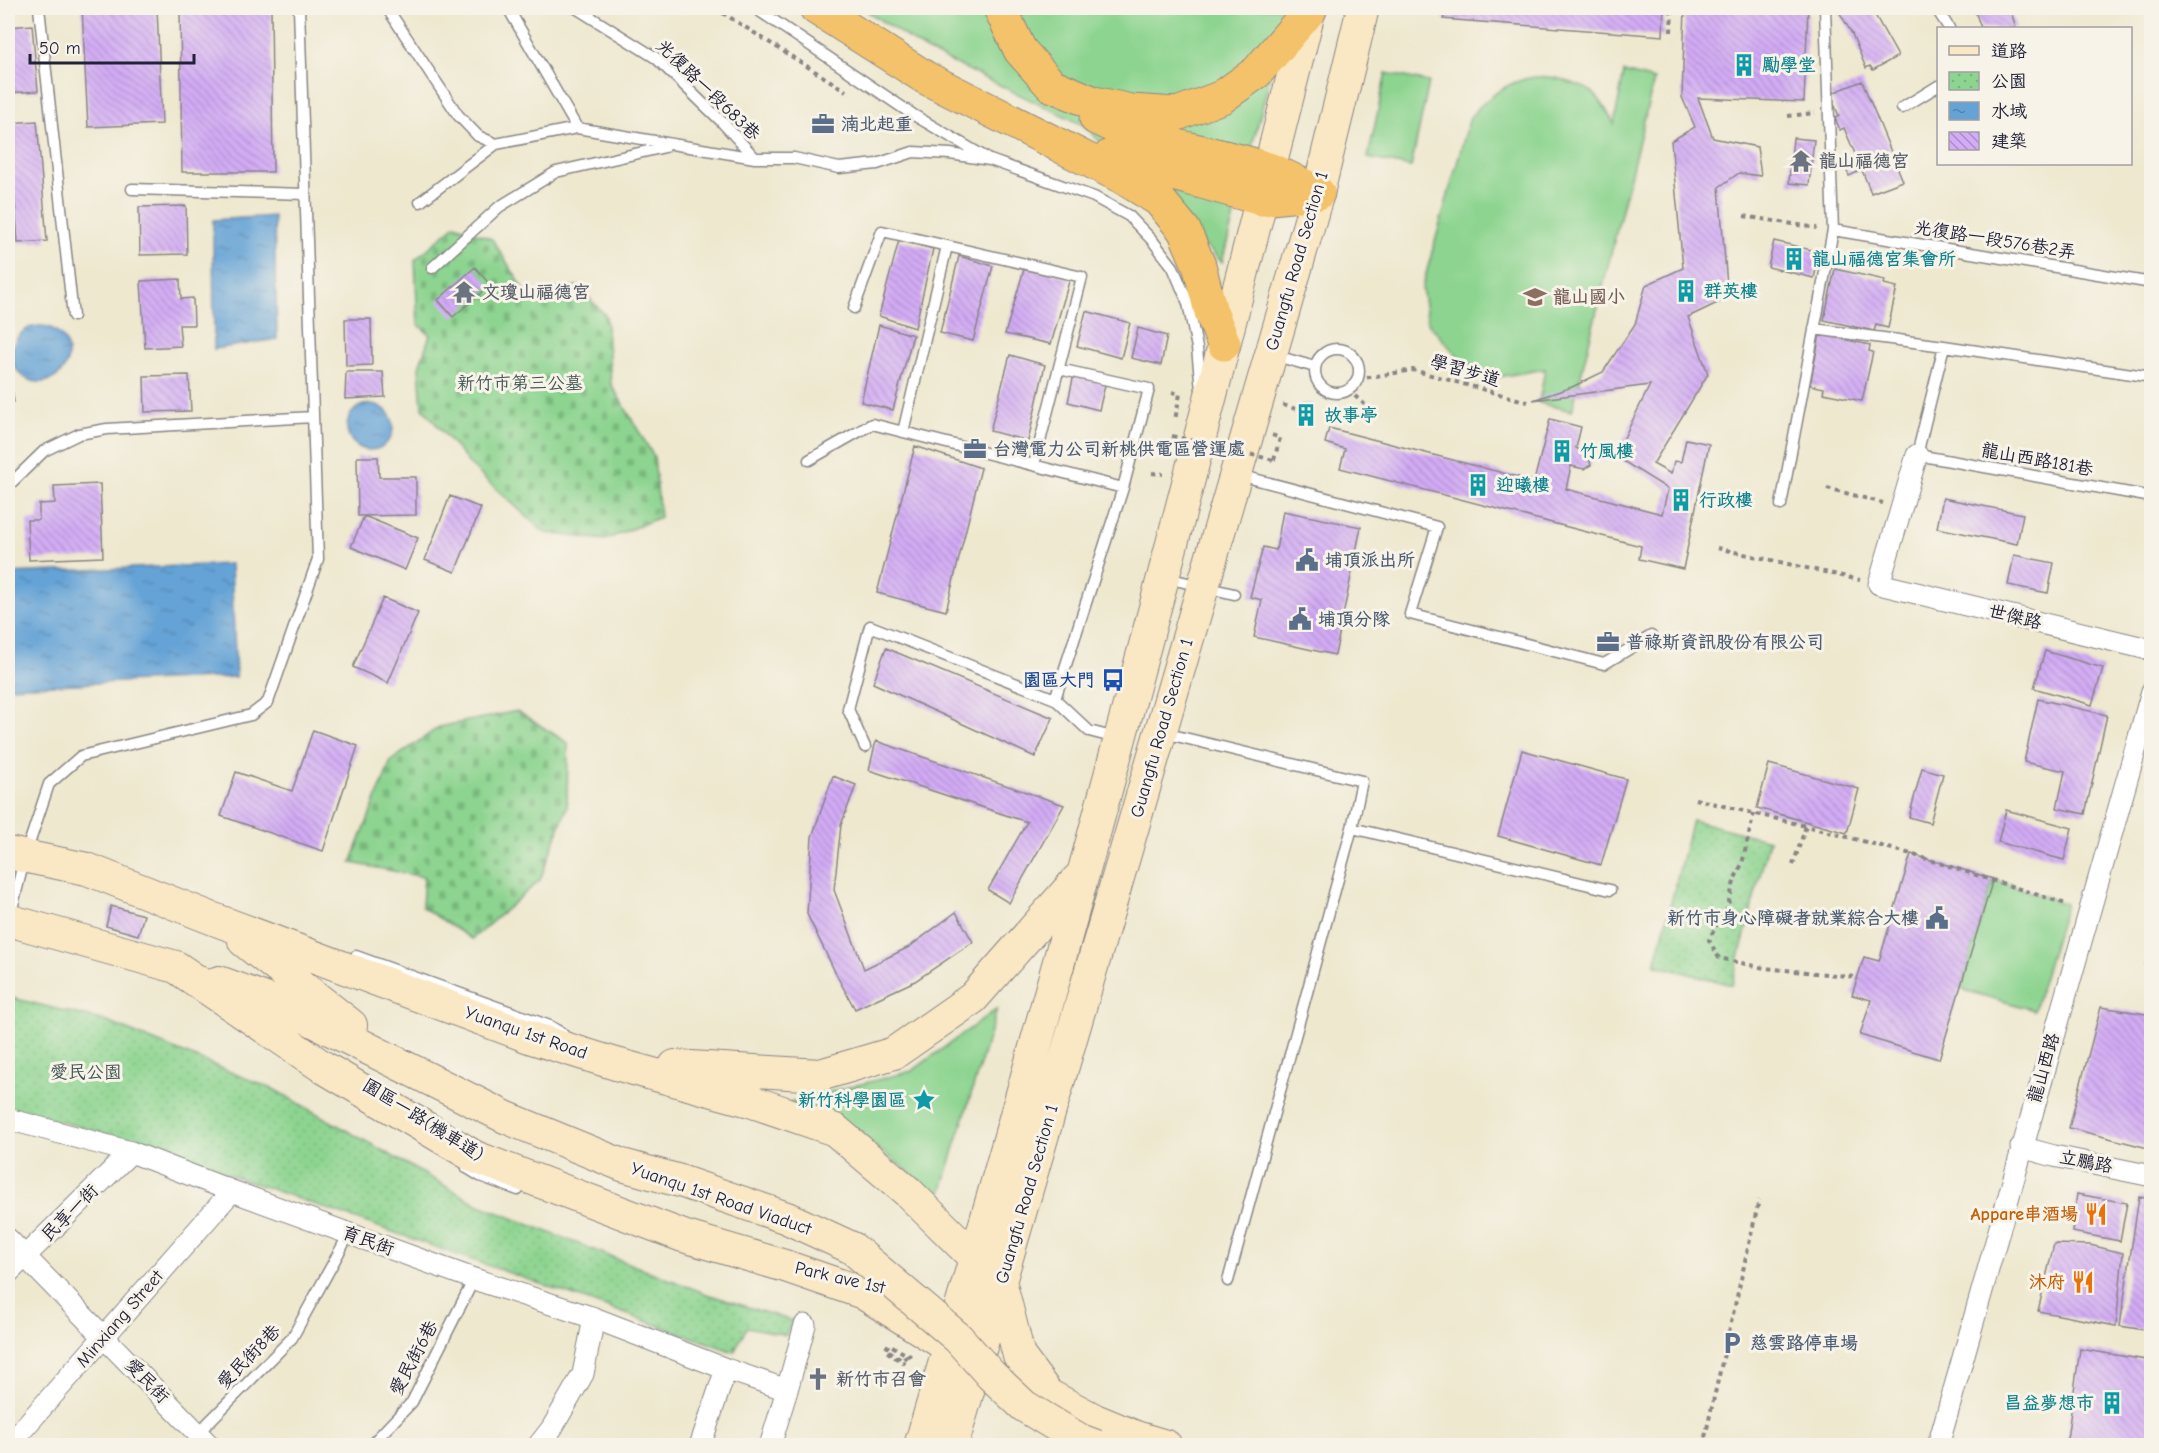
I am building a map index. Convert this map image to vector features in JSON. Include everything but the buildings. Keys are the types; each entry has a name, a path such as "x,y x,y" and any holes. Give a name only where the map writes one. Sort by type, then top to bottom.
{"highway":[{"path":"816,8 926,78 1122,177 1159,200 1184,230 1199,265 1211,312 1224,344"},
{"path":"1000,8 1020,50 1051,85 1081,110 1112,126 1172,145 1266,184"},
{"path":"1051,85 1094,103 1131,111 1177,114 1222,97 1257,72 1310,9"},
{"path":"1004,119 1124,161 1318,193"}],"street":[{"name":"Guangfu Road Section 1","path":"952,1446 1318,193 1363,8"},
{"name":"Guangfu Road Section 1","path":"920,1446 1084,871 1266,184 1310,9"},
{"path":"1879,584 1917,454"},
{"name":"世傑路","path":"1879,584 2151,650"},
{"name":"龍山西路","path":"1938,1446 2151,691"},
{"name":"Yuanqu 1st Road","path":"16,855 87,870 208,911 532,1038 750,1101 835,1130 908,1192 1000,1284"},
{"path":"616,1064 820,1075 894,1053 973,998 1084,871"},
{"path":"208,911 400,1065"},
{"path":"8,920 176,966 282,1005 400,1065"},
{"path":"176,966 323,1067 475,1157 683,1236 785,1266"},
{"name":"Yuanqu 1st Road Viaduct","path":"400,1065 505,1117 622,1165 680,1181 787,1218 852,1248 958,1338 991,1375 1024,1406 1080,1440 1096,1446"},
{"name":"育民街","path":"8,1119 131,1152 349,1234 474,1279 594,1318 787,1390"},
{"name":"立鵬路","path":"2021,1147 2151,1176"},
{"name":"民享一街","path":"8,1273 131,1152"},
{"name":"Minxiang Street","path":"8,1446 231,1191"},
{"name":"愛民街","path":"8,1239 204,1439"},
{"name":"Park ave 1st","path":"785,1266 961,1305"},
{"name":"Park ave 1st","path":"785,1266 863,1293 949,1347"},
{"path":"961,1305 1000,1284 1019,1356 1048,1395 1136,1437 1166,1446"},
{"path":"538,1446 552,1428 583,1374 594,1318"},
{"path":"771,1446 806,1325"},
{"path":"700,1446 726,1369"}],"lane":[{"path":"39,8 73,316"},
{"path":"8,920 16,855 49,784 81,756 251,716 268,702 318,559 299,8"},
{"path":"387,8 458,115 478,136 496,144"},
{"path":"508,8 577,128"},
{"name":"光復路一段683巷","path":"576,8 656,58 721,121 754,158 795,158 839,168 877,164 913,152 950,154 990,160 1094,197 1129,216 1173,267 1188,303 1197,348 1204,418"},
{"path":"755,8 912,114 990,160"},
{"path":"1781,505 1833,230 1825,8"},
{"path":"1936,8 1948,27"},
{"path":"1902,108 1937,87"},
{"path":"420,202 496,144 577,128 671,146 754,158"},
{"path":"432,268 499,207 556,172 671,146"},
{"path":"132,189 305,194"},
{"name":"光復路一段576巷2弄","path":"1833,230 2151,283"},
{"path":"854,309 882,231 1082,277 1034,465"},
{"path":"903,432 947,246"},
{"path":"1814,329 2151,377"},
{"path":"1917,454 1944,346"},
{"path":"1335,349 1343,350 1355,358 1358,365 1358,379 1342,393 1328,391 1317,381 1315,367 1322,354 1335,349"},
{"path":"1270,354 1315,367"},
{"path":"1055,699 1123,488 1149,388 1059,369"},
{"path":"8,486 44,451 79,434 107,429 313,417"},
{"path":"809,460 872,424 1123,488"},
{"name":"龍山西路181巷","path":"1917,454 2151,497"},
{"path":"1236,474 1437,527 1410,614 1604,664 1651,636"},
{"path":"1162,577 1234,594"},
{"path":"865,747 848,709 870,626 1055,699 1089,731 1119,739"},
{"path":"1161,732 1362,781 1352,828 1228,1281"},
{"path":"1352,828 1610,890"},
{"path":"70,938 135,967"},
{"path":"349,953 550,1026 616,1064"},
{"name":"園區一路(機車道)","path":"249,1030 410,1132"},
{"name":"園區一路(機車道)","path":"460,1163 480,1176 533,1196"},
{"name":"愛民街8巷","path":"204,1439 292,1338 349,1234"},
{"path":"684,1248 785,1266"},
{"name":"愛民街6巷","path":"370,1446 412,1402 474,1279"}],"path":[{"path":"715,8 846,92"},
{"path":"1671,32 1672,8"},
{"path":"1788,116 1828,112"},
{"path":"1744,216 1833,230"},
{"name":"學習步道","path":"1358,379 1413,370 1528,402"},
{"path":"1348,390 1379,417"},
{"path":"1172,392 1180,394 1172,436 1274,460"},
{"path":"1280,404 1302,411"},
{"path":"1827,488 1901,508"},
{"path":"1717,548 1879,584"},
{"path":"1695,799 1911,854 2066,904"},
{"path":"1754,813 1742,864 1735,878 1725,916 1716,926 1709,940 1719,958 1764,968 1857,977"},
{"path":"1793,865 1806,826"},
{"path":"1703,1446 1759,1200"},
{"path":"889,1351 903,1360 907,1355 889,1344 885,1350 903,1363 914,1349"}],"green space":[{"path":"862,8 1288,8 1222,262 1083,125 926,50"},
{"path":"1624,72 1654,80 1572,411 1539,403 1545,369 1498,377 1481,372 1461,360 1428,323 1422,288 1470,117 1480,106 1503,88 1516,82 1529,78 1557,78 1581,86 1593,93 1614,124"},
{"path":"1386,73 1429,82 1411,167 1368,158"},
{"name":"新竹市第三公墓","path":"455,225 492,239 527,294 578,286 606,316 611,384 654,457 660,517 605,540 545,533 471,466 422,407 419,367 430,335 418,324 415,260"},
{"path":"517,711 568,743 567,807 540,880 472,939 422,907 424,877 351,863 391,761 439,727"},
{"path":"1692,820 1769,840 1732,985 1655,965"},
{"path":"1993,879 2066,904 2034,1010 1960,989"},
{"name":"愛民公園","path":"8,997 105,1021 275,1090 479,1205 707,1294 792,1321 786,1335 747,1327 734,1352 134,1141 8,1108"},
{"path":"997,1009 940,1196 850,1127 787,1103 912,1071"}],"water":[{"path":"274,216 277,339 214,349 213,220"},
{"path":"40,326 51,328 60,334 66,343 68,354 66,365 60,374 51,380 40,382 29,380 20,374 14,365 12,354 14,343 20,334 29,328"},
{"path":"370,404 386,411 393,427 386,443 370,450 354,443 347,427 354,411"},
{"path":"231,564 236,677 8,687 8,573"}],"place":[{"name":"勵學堂","path":"1744,65"},
{"name":"湳北起重","path":"823,124"},
{"name":"龍山福德宮","path":"1801,161"},
{"name":"龍山福德宮集會所","path":"1794,259"},
{"name":"群英樓","path":"1686,291"},
{"name":"文瓊山福德宫","path":"464,292"},
{"name":"龍山國小","path":"1535,297"},
{"name":"故事亭","path":"1306,415"},
{"name":"台灣電力公司新桃供電區營運處","path":"975,449"},
{"name":"竹風樓","path":"1562,451"},
{"name":"迎曦樓","path":"1478,485"},
{"name":"行政樓","path":"1681,500"},
{"name":"埔頂派出所","path":"1307,560"},
{"name":"埔頂分隊","path":"1300,619"},
{"name":"普祿斯資訊股份有限公司","path":"1608,642"},
{"name":"園區大門","path":"1113,680"},
{"name":"新竹市身心障礙者就業綜合大樓","path":"1937,918"},
{"name":"新竹科學園區","path":"924,1100"},
{"name":"Appare串酒場","path":"2096,1214"},
{"name":"沐府","path":"2083,1282"},
{"name":"慈雲路停車場","path":"1732,1343"},
{"name":"新竹市召會","path":"818,1379"},
{"name":"昌益夢想市","path":"2112,1403"}]}
